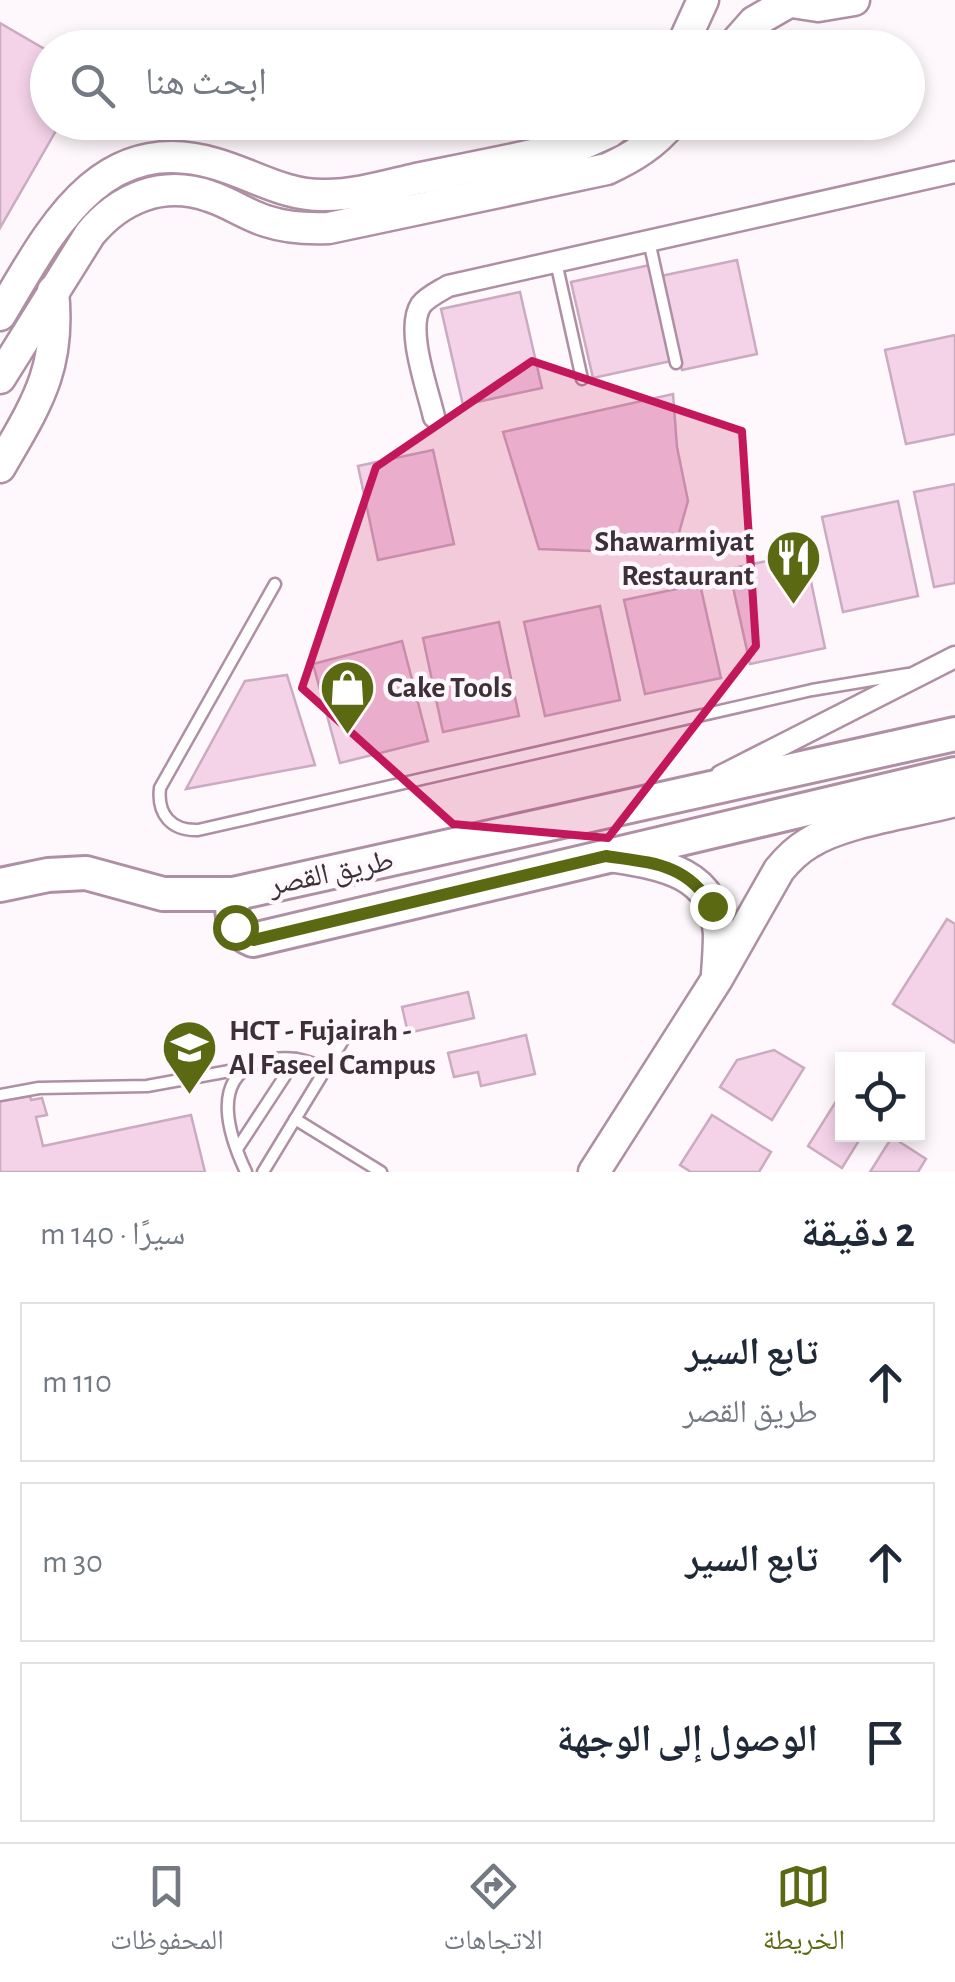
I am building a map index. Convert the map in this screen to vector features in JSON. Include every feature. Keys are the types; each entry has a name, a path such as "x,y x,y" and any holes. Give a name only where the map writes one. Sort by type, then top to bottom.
{"main road":[{"name":"طريق القصر","path":"955,734 233,894 231,916 243,936 254,940 955,774"},
{"path":"0,886 48,875 86,874 163,894 233,894"}],"street":[{"path":"689,30 703,0"},
{"path":"747,30 783,1 818,6 854,0"},
{"path":"0,315 64,213 101,178 136,162 156,158 196,160 297,194 344,194 591,140"},
{"path":"0,378 78,250 102,219 135,198 154,192 193,191 268,222 329,228 607,168 630,158 654,140"},
{"path":"434,417 417,346 416,321 422,304 448,286 955,172"},
{"path":"0,467 34,408 50,369 56,317 53,291"},
{"path":"683,795 955,656"},
{"path":"594,1172 717,979 779,870 805,844 838,829 955,802"},
{"path":"606,856 669,867 695,882 712,906 717,921 717,979"}],"lane":[{"path":"650,241 676,363"},
{"path":"556,262 582,379"},
{"path":"275,584 160,788 160,807 179,828 198,830 812,690 928,670"},
{"path":"263,1172 345,1036"},
{"path":"0,1094 39,1088 147,1086 246,1068 275,1058 296,1059 326,1068"},
{"path":"237,1149 296,1059"},
{"path":"246,1068 228,1091 227,1105 246,1172"},
{"path":"295,1119 381,1172"}],"highlighted area":[{"path":"532,361 742,431 756,646 608,838 453,824 302,688 376,467"}],"building":[{"path":"0,23 30,40 30,140 51,140 0,228"},
{"path":"737,260 757,354 682,370 661,276"},
{"path":"650,265 671,361 593,378 571,282"},
{"path":"520,292 542,388 463,405 441,309"},
{"path":"955,335 955,434 906,444 885,350"},
{"path":"673,394 677,447 688,501 673,554 539,549 503,432"},
{"path":"433,450 454,544 378,560 358,466"},
{"path":"955,484 955,583 934,587 914,492"},
{"path":"898,501 918,596 843,612 822,517"},
{"path":"805,553 825,648 750,664 729,569"},
{"path":"700,584 721,678 645,694 624,600"},
{"path":"600,606 620,700 545,716 524,622"},
{"path":"499,622 519,716 443,732 423,638"},
{"path":"402,641 428,741 340,763 313,664"},
{"path":"287,675 315,765 186,789 245,681"},
{"path":"947,919 955,924 955,1043 893,1004"},
{"path":"468,992 474,1018 408,1033 402,1007"},
{"path":"526,1035 535,1074 481,1086 478,1072 454,1077 448,1053"},
{"path":"774,1050 804,1068 772,1120 720,1087 737,1060"},
{"path":"30,1096 31,1100 42,1098 47,1115 36,1117 43,1146 191,1115 205,1172 0,1172 0,1101"},
{"path":"835,1103 835,1142 858,1142 842,1168 808,1146"},
{"path":"712,1115 771,1152 759,1172 691,1172 680,1165"},
{"path":"889,1142 900,1142 926,1159 918,1172 870,1172"}],"place":[{"name":"Shawarmiyat Restaurant","path":"793,607"},
{"name":"Cake Tools","path":"348,736"},
{"name":"HCT - Fujairah - Al Faseel Campus","path":"190,1096"}],"route":[{"path":"235,927 254,940 606,856 669,867 682,873 695,882 712,906"}]}
